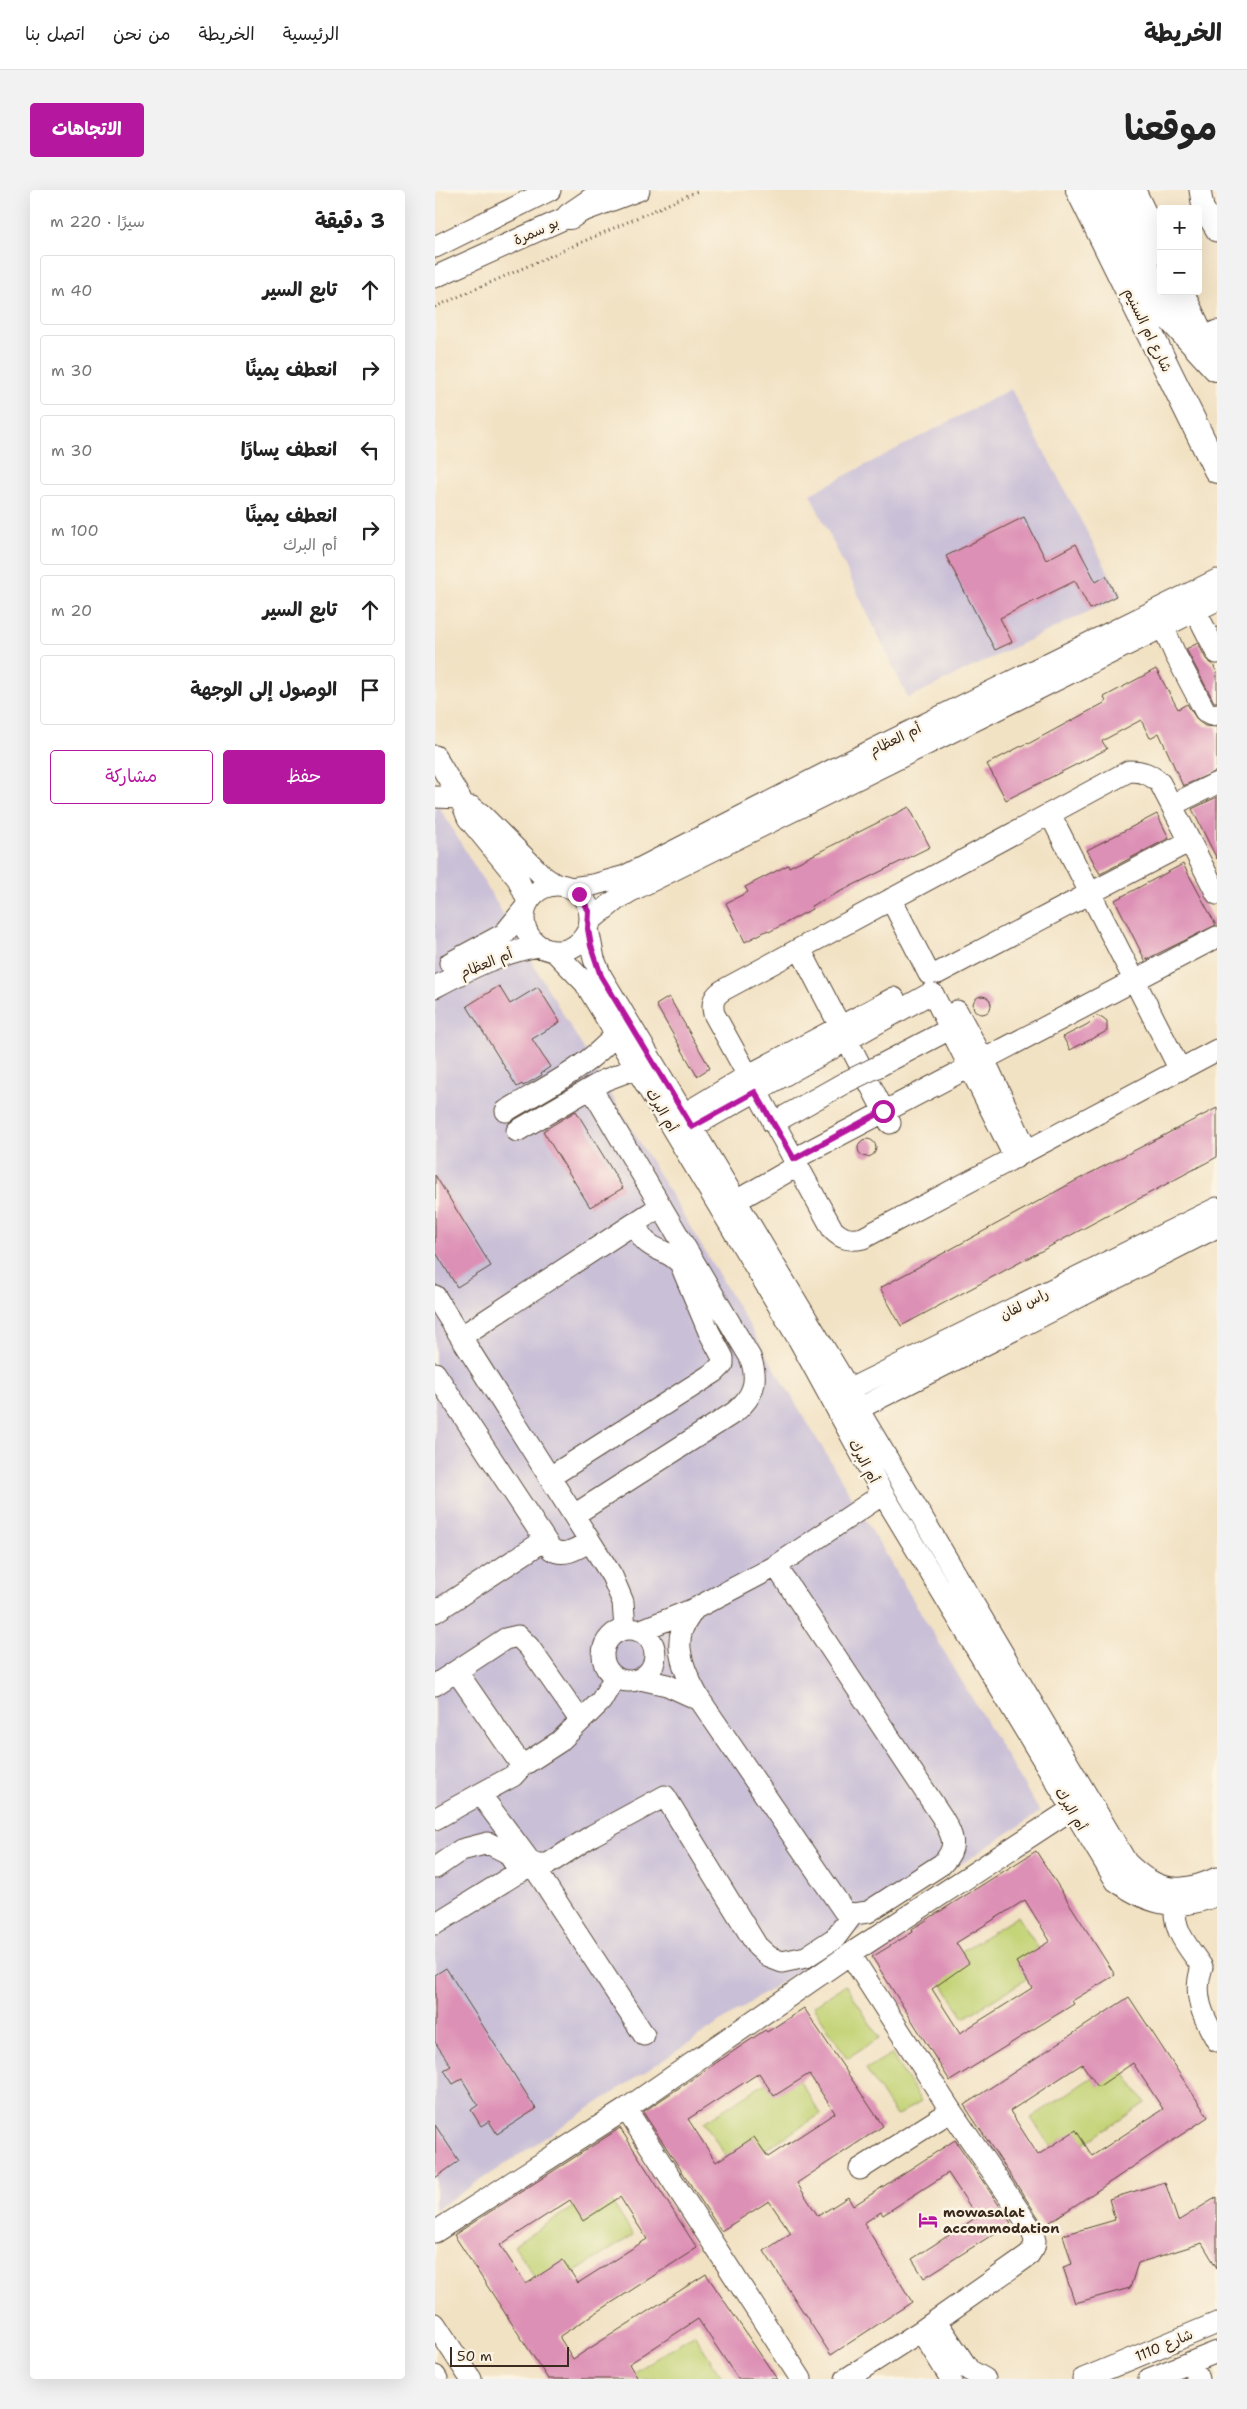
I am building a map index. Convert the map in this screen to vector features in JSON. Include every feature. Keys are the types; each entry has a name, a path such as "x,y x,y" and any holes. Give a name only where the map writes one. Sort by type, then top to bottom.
{"main road":[{"path":"570,216 607,190"},
{"name":"شارع ام السنيم","path":"1079,190 1217,470"},
{"path":"1107,190 1170,318 1214,349"},
{"path":"1132,190 1161,250"},
{"path":"1182,295 1214,349"}],"street":[{"path":"435,247 550,190"},
{"name":"بو سمرة","path":"435,277 570,216 639,190"},
{"path":"1200,190 1203,208 1217,231"},
{"name":"أم العظام","path":"563,886 593,885 625,876 836,779 1191,603 1217,580"},
{"name":"أم العظام","path":"1191,603 1217,600"},
{"path":"1191,603 1217,653"},
{"path":"1160,618 1205,711 1211,715 1217,714"},
{"path":"435,756 460,798 468,818 518,879 527,905 525,926 533,940 547,948 568,949 580,941 589,925 585,901 563,886 544,877 481,814 460,798 435,797"},
{"path":"1215,884 1160,783 1152,775 1141,771 1129,771 725,989 714,999 714,1014 833,1230 839,1236 855,1240 863,1238 1217,1050"},
{"name":"أم العظام","path":"589,925 616,900 631,891 836,779"},
{"path":"1172,805 1217,783"},
{"path":"1050,814 1181,1070"},
{"path":"688,1121 842,1033 1193,846"},
{"path":"527,905 537,892 563,886"},
{"path":"891,899 979,1068 1021,1155"},
{"name":"أم العظام","path":"435,970 504,934 527,905"},
{"name":"أم البرك","path":"589,925 594,959 601,976 736,1201 844,1404 1127,1863 1149,1880 1175,1888 1189,1888 1217,1878"},
{"path":"1137,987 1217,937"},
{"name":"أم العظام","path":"435,986 473,966 510,952 547,948"},
{"name":"أم البرك","path":"547,948 585,983 807,1335"},
{"path":"800,949 887,1117"},
{"path":"736,1201 979,1068 1137,987 1217,950"},
{"path":"935,984 950,1028 979,1068"},
{"path":"773,1123 846,1082 950,1028"},
{"path":"506,1111 585,1064 605,1047 616,1034"},
{"path":"517,1130 591,1088 637,1068"},
{"path":"574,1515 735,1412 746,1403 755,1383 755,1373 750,1357 591,1088"},
{"path":"462,1336 661,1206"},
{"name":"راس لفان","path":"844,1404 1217,1208"},
{"path":"550,1477 715,1372 723,1364 723,1358 709,1332 680,1264 673,1257 658,1252 645,1242 635,1223"},
{"name":"راس لفان","path":"844,1404 1217,1227"},
{"path":"435,1296 462,1336 611,1576 623,1602 632,1630 651,1640 656,1655"},
{"path":"435,1373 551,1548 563,1553 574,1550 590,1541"},
{"name":"أم البرك","path":"844,1404 883,1494 1116,1881 1148,1901 1175,1905 1198,1902 1217,1895"},
{"path":"700,1700 667,1685 640,1679 624,1681 615,1677 605,1665 603,1653 611,1636 693,1610 776,1566 883,1494"},
{"path":"435,1612 545,1540"},
{"path":"693,1610 682,1628 680,1637 687,1676 700,1700 837,1903 844,1911 853,1914 868,1912 942,1864 950,1856 953,1847 952,1834 776,1566"},
{"path":"640,1679 650,1672 656,1655 666,1638 693,1610"},
{"path":"435,1685 505,1639 517,1636 529,1646 580,1720"},
{"path":"457,1672 522,1766"},
{"path":"437,1813 480,1794 513,1776 522,1766 559,1742 601,1701 615,1677"},
{"path":"480,1794 638,2040"},
{"path":"435,1923 526,1868 548,1864 593,1836 665,1796 757,1946 769,1957 782,1962 806,1957 835,1938 853,1914"},
{"path":"435,2232 626,2109 850,1954 1072,1810"},
{"path":"435,1868 461,1850 474,1845 488,1843 507,1853 526,1868"},
{"path":"1175,1905 1174,1920 1182,1938 1210,1964 1198,1980 1202,2016 1217,2041"},
{"path":"847,2379 928,2326 1028,2256 1034,2248 1035,2241 1031,2230 951,2111 850,1954"},
{"path":"626,2109 801,2379"},
{"path":"860,2169 951,2111"},
{"name":"شارع 1110","path":"1083,2379 1217,2323"},
{"path":"435,2324 471,2379"},
{"path":"928,2326 951,2379"},
{"path":"928,2326 969,2370 985,2379"},
{"name":"شارع 1110","path":"1149,2379 1194,2371 1217,2352"}],"path":[{"path":"435,307 700,190"}],"shaded area":[{"path":"1011,389 1121,596 908,698 810,494"},
{"path":"435,800 1040,1812 435,2210"}],"green space":[{"path":"1018,1916 1049,1965 964,2018 933,1969"},
{"path":"846,1985 879,2038 847,2058 813,2006"},
{"path":"891,2054 921,2101 896,2116 866,2069"},
{"path":"1116,2061 1145,2103 1060,2160 1031,2118"},
{"path":"791,2067 821,2114 734,2169 704,2122"},
{"path":"603,2188 633,2235 544,2292 514,2245"},
{"path":"694,2334 723,2379 624,2379"}],"building":[{"path":"1024,517 1046,560 1076,544 1096,582 1106,576 1116,596 1090,609 1075,581 1000,618 1012,642 995,650 946,556"},
{"path":"1198,643 1206,659 1217,672 1217,702 1214,702 1186,649"},
{"path":"1156,669 1178,709 1187,704 1198,721 1205,726 1217,727 1217,771 1183,786 1159,733 1150,738 1141,720 1102,741 1107,749 1006,800 987,764 1106,702 1104,697"},
{"path":"1217,797 1217,859 1192,809"},
{"path":"909,807 930,847 811,906 812,909 769,932 768,930 745,942 726,903 748,892 745,887"},
{"path":"1157,814 1169,838 1100,874 1087,850"},
{"path":"1183,864 1216,925 1145,960 1115,900"},
{"path":"499,986 510,1004 538,987 560,1022 532,1039 550,1067 541,1073 542,1075 523,1086 522,1084 517,1087 467,1006"},
{"path":"982,996 990,1001 991,1005 986,1013 982,1014 974,1009 973,1005 978,997"},
{"path":"669,997 710,1068 697,1076 656,1005"},
{"path":"1096,1016 1102,1017 1107,1021 1107,1031 1070,1050 1063,1037 1088,1024"},
{"path":"1217,1108 1217,1157 901,1326 880,1288 1077,1180"},
{"path":"576,1111 623,1188 590,1207 543,1131"},
{"path":"867,1139 875,1144 876,1148 871,1156 867,1157 859,1152 858,1148 863,1140"},
{"path":"435,1175 491,1266 457,1287 435,1251"},
{"path":"1036,1851 1115,1975 1072,2001 1074,2004 950,2081 872,1957 913,1932 912,1929","holes":["1025,1900 1050,1941 1016,1962 1032,1988 960,2033 932,1989 969,1963 956,1943"]},
{"path":"446,1968 536,2109 497,2134 489,2121 481,2126 471,2110 478,2105 462,2079 453,2084 444,2070 451,2066 435,2042 435,1975"},
{"path":"1129,1997 1208,2117 1044,2226 964,2105","holes":["1133,2063 1163,2109 1092,2156 1076,2130 1038,2155 1010,2111 1082,2064 1098,2087"]},
{"path":"804,2008 883,2126 797,2183 818,2216 848,2197 853,2206 955,2140 1011,2223 924,2278 912,2259 977,2217 948,2173 883,2215 881,2212 864,2223 912,2302 831,2355 764,2251 791,2233 769,2201 721,2231 643,2112 765,2030 767,2032","holes":["759,2073 774,2096 809,2074 835,2113 768,2157 754,2137 716,2162 688,2119"]},
{"path":"435,2125 459,2161 435,2178"},
{"path":"620,2128 697,2248 560,2336 573,2359 706,2274 777,2379 738,2379 698,2319 629,2364 638,2379 548,2379 454,2235","holes":["620,2197 647,2239 578,2283 563,2260 526,2284 500,2245 570,2200 583,2221"]},
{"path":"1165,2182 1178,2221 1217,2197 1217,2268 1202,2243 1138,2263 1130,2288 1075,2303 1063,2267 1072,2264 1063,2235 1115,2220 1109,2199"}],"place":[{"name":"mowasalat accommodation","path":"928,2220"}],"route":[{"path":"579,894 585,901 589,911 590,921 588,929 591,946 601,976 692,1127 755,1092 794,1159 883,1111"}]}
